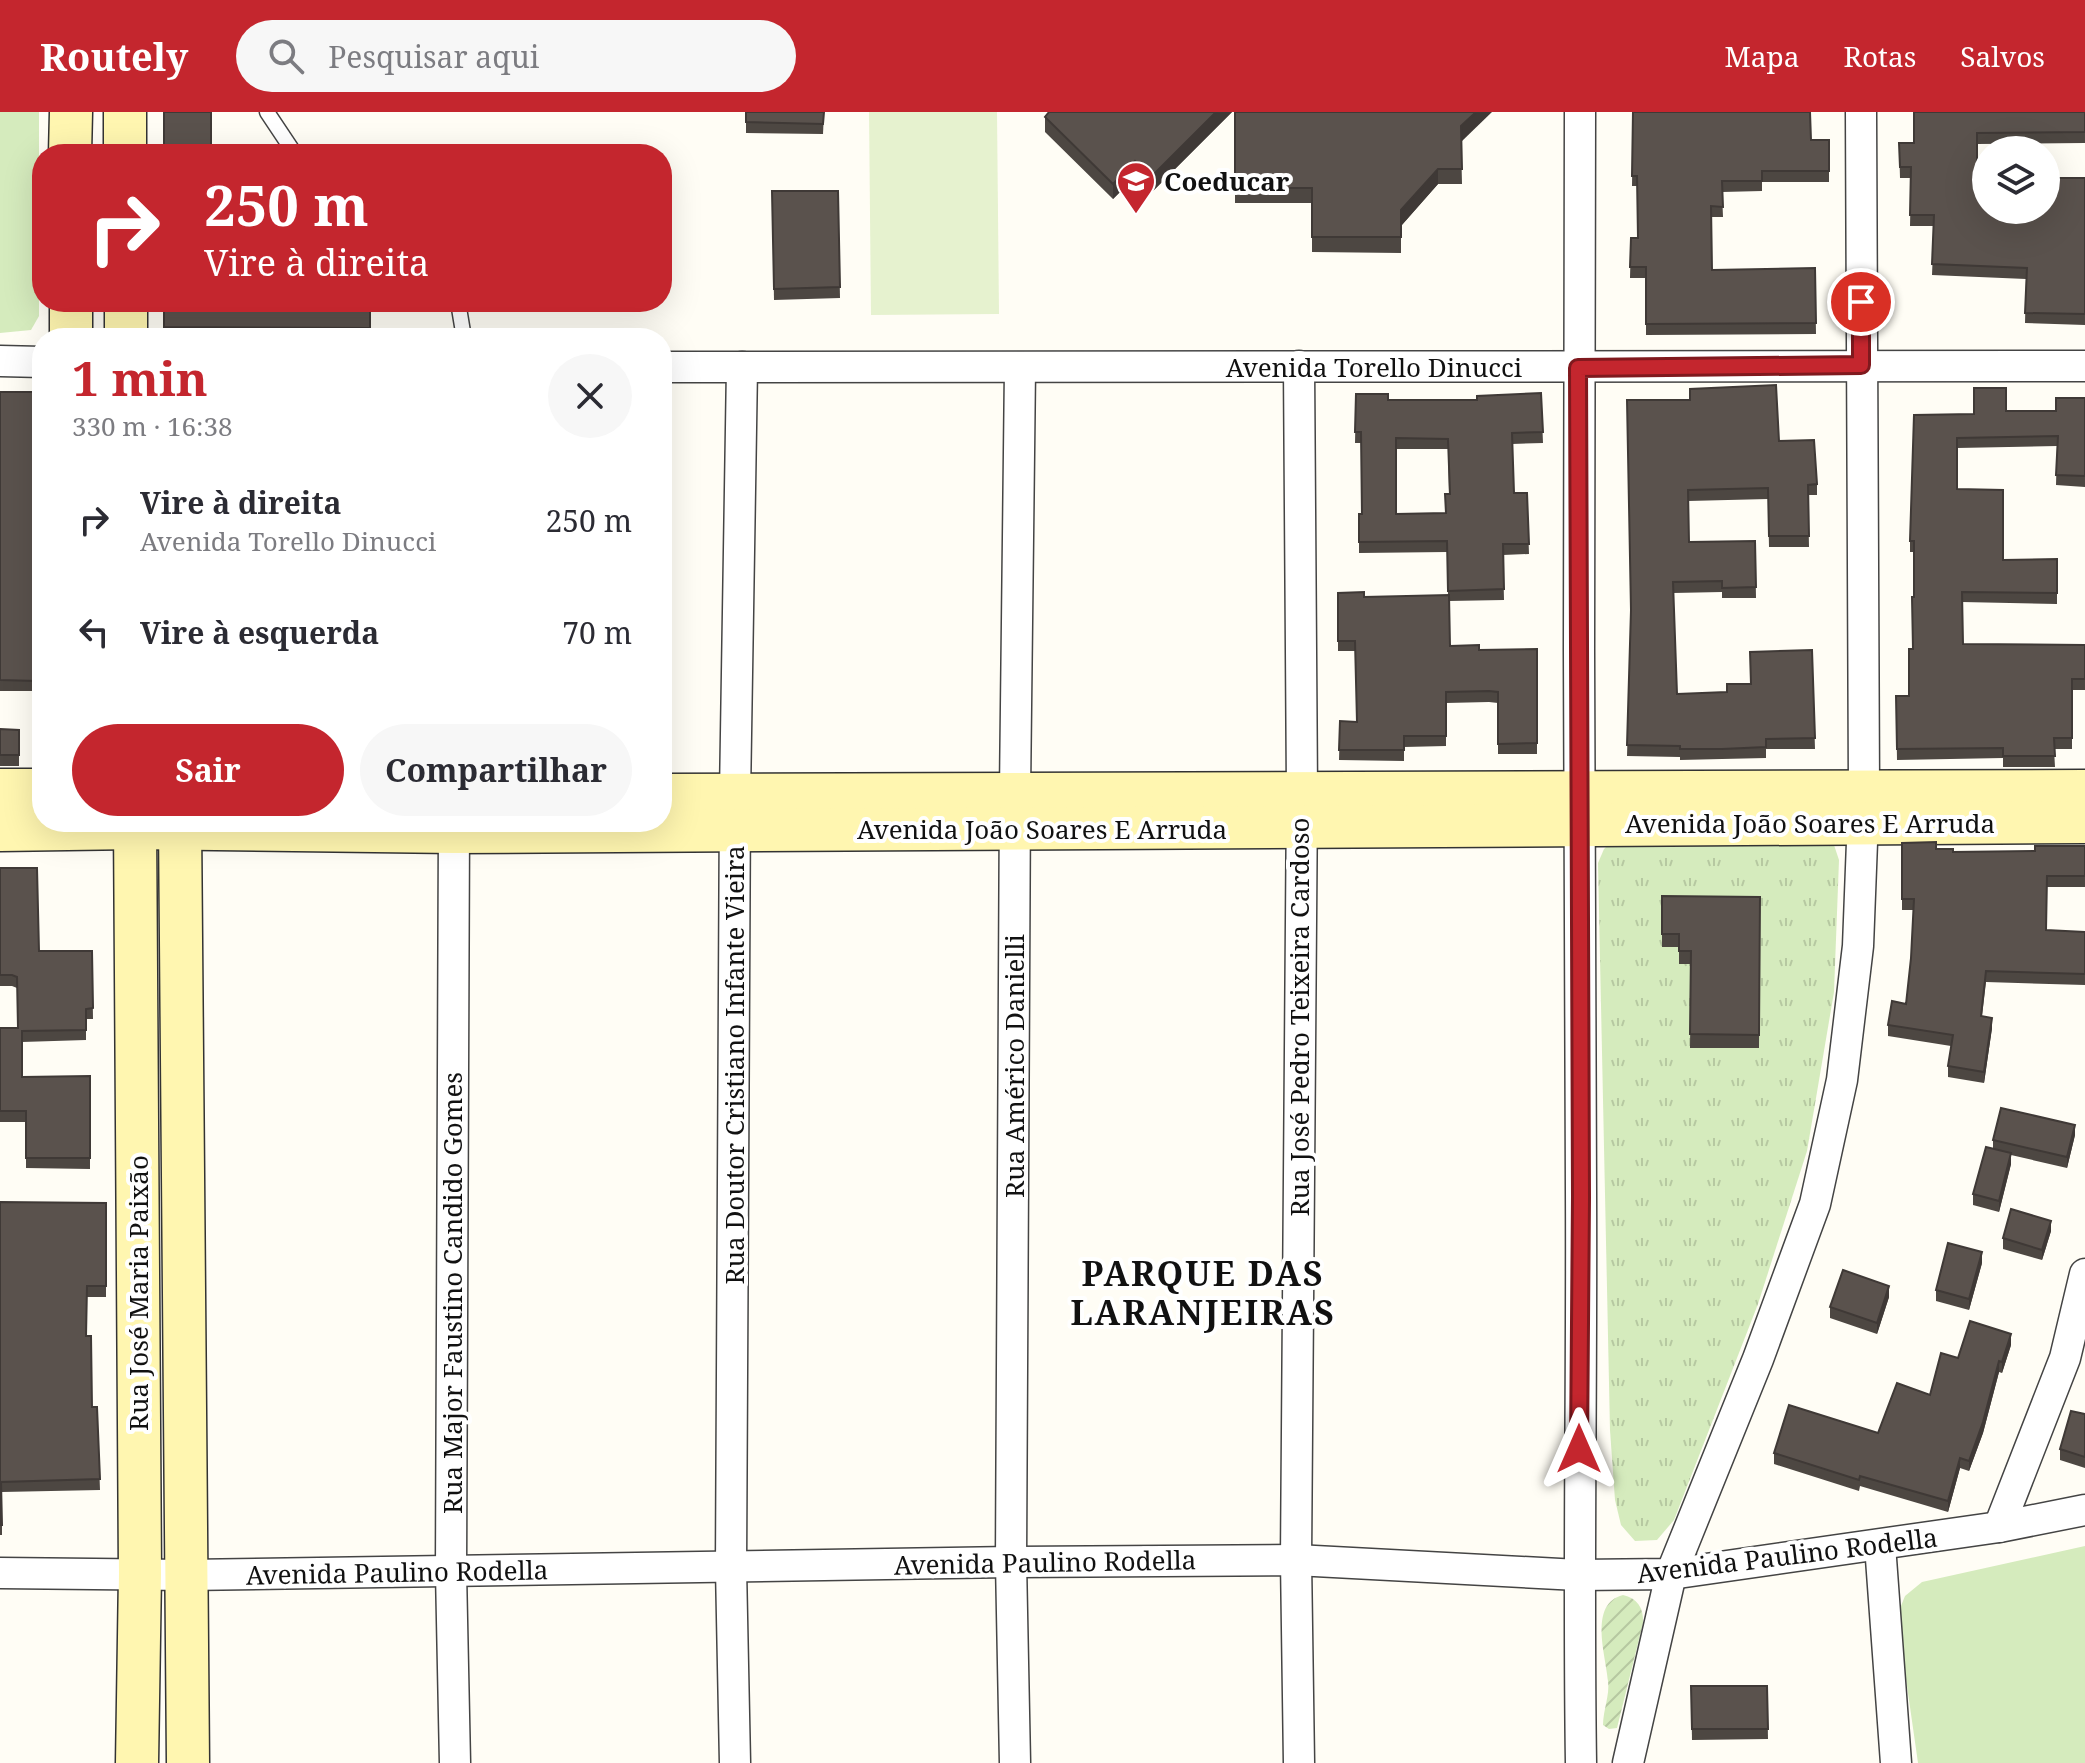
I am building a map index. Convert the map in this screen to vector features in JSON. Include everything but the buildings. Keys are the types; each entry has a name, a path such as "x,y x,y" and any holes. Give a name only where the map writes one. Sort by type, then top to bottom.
{"street":[{"path":"70,144 71,112"},
{"path":"125,112 125,144"},
{"path":"1580,112 1581,1197 1578,1575 1581,1763"},
{"path":"1628,1763 1671,1574 1758,1359 1815,1204 1842,1080 1858,946 1864,807 1861,112"},
{"path":"0,361 32,362"},
{"name":"Rua José Pedro Teixeira Cardoso","path":"1299,366 1301,811 1296,1560 1299,1763"},
{"name":"Avenida Torello Dinucci","path":"672,367 2085,366"},
{"name":"Rua Doutor Cristiano Infante Vieira","path":"735,1763 731,1568 742,367"},
{"name":"Rua Américo Danielli","path":"1015,1763 1011,1562 1020,368"},
{"path":"0,790 32,790"},
{"name":"Avenida João Soares E Arruda","path":"672,815 736,812 1864,807 2085,791"},
{"name":"Avenida João Soares E Arruda","path":"672,797 736,812"},
{"name":"Avenida João Soares E Arruda","path":"1864,807 2085,822"},
{"name":"Avenida João Soares E Arruda","path":"0,830 32,829"},
{"name":"Rua José Maria Paixão","path":"135,832 140,1574 137,1763"},
{"name":"Rua José Maria Paixão","path":"180,832 188,1763"},
{"name":"Rua Major Faustino Candido Gomes","path":"454,832 451,1572 455,1763"},
{"path":"1999,1527 2065,1358 2085,1274"},
{"name":"Avenida Paulino Rodella","path":"0,1573 187,1575 1296,1560 1578,1575 1671,1574 1999,1527 2085,1510"},
{"path":"1880,1545 1896,1763"}],"lane":[{"path":"267,112 288,144"}],"green space":[{"path":"0,112 39,112 39,144 32,144 32,312 39,312 39,316 31,330 0,333"},
{"path":"869,112 997,112 999,314 871,315"},
{"path":"1616,838 1817,838 1834,845 1839,860 1834,992 1807,1151 1758,1304 1674,1520 1657,1540 1635,1541 1621,1525 1615,1500 1610,1430 1598,863 1604,849"},
{"path":"2085,1546 2085,1763 1918,1763 1897,1616 1905,1596 1922,1582"},
{"path":"1623,1595 1639,1604 1643,1623 1617,1728 1609,1729 1603,1725 1608,1686 1602,1619 1612,1600"}],"place":[{"name":"Coeducar","path":"1136,215"}],"district":[{"name":"PARQUE DAS LARANJEIRAS","path":"1203,1292"}],"route":[{"path":"1579,1449 1578,368 1861,365 1861,302"}]}
